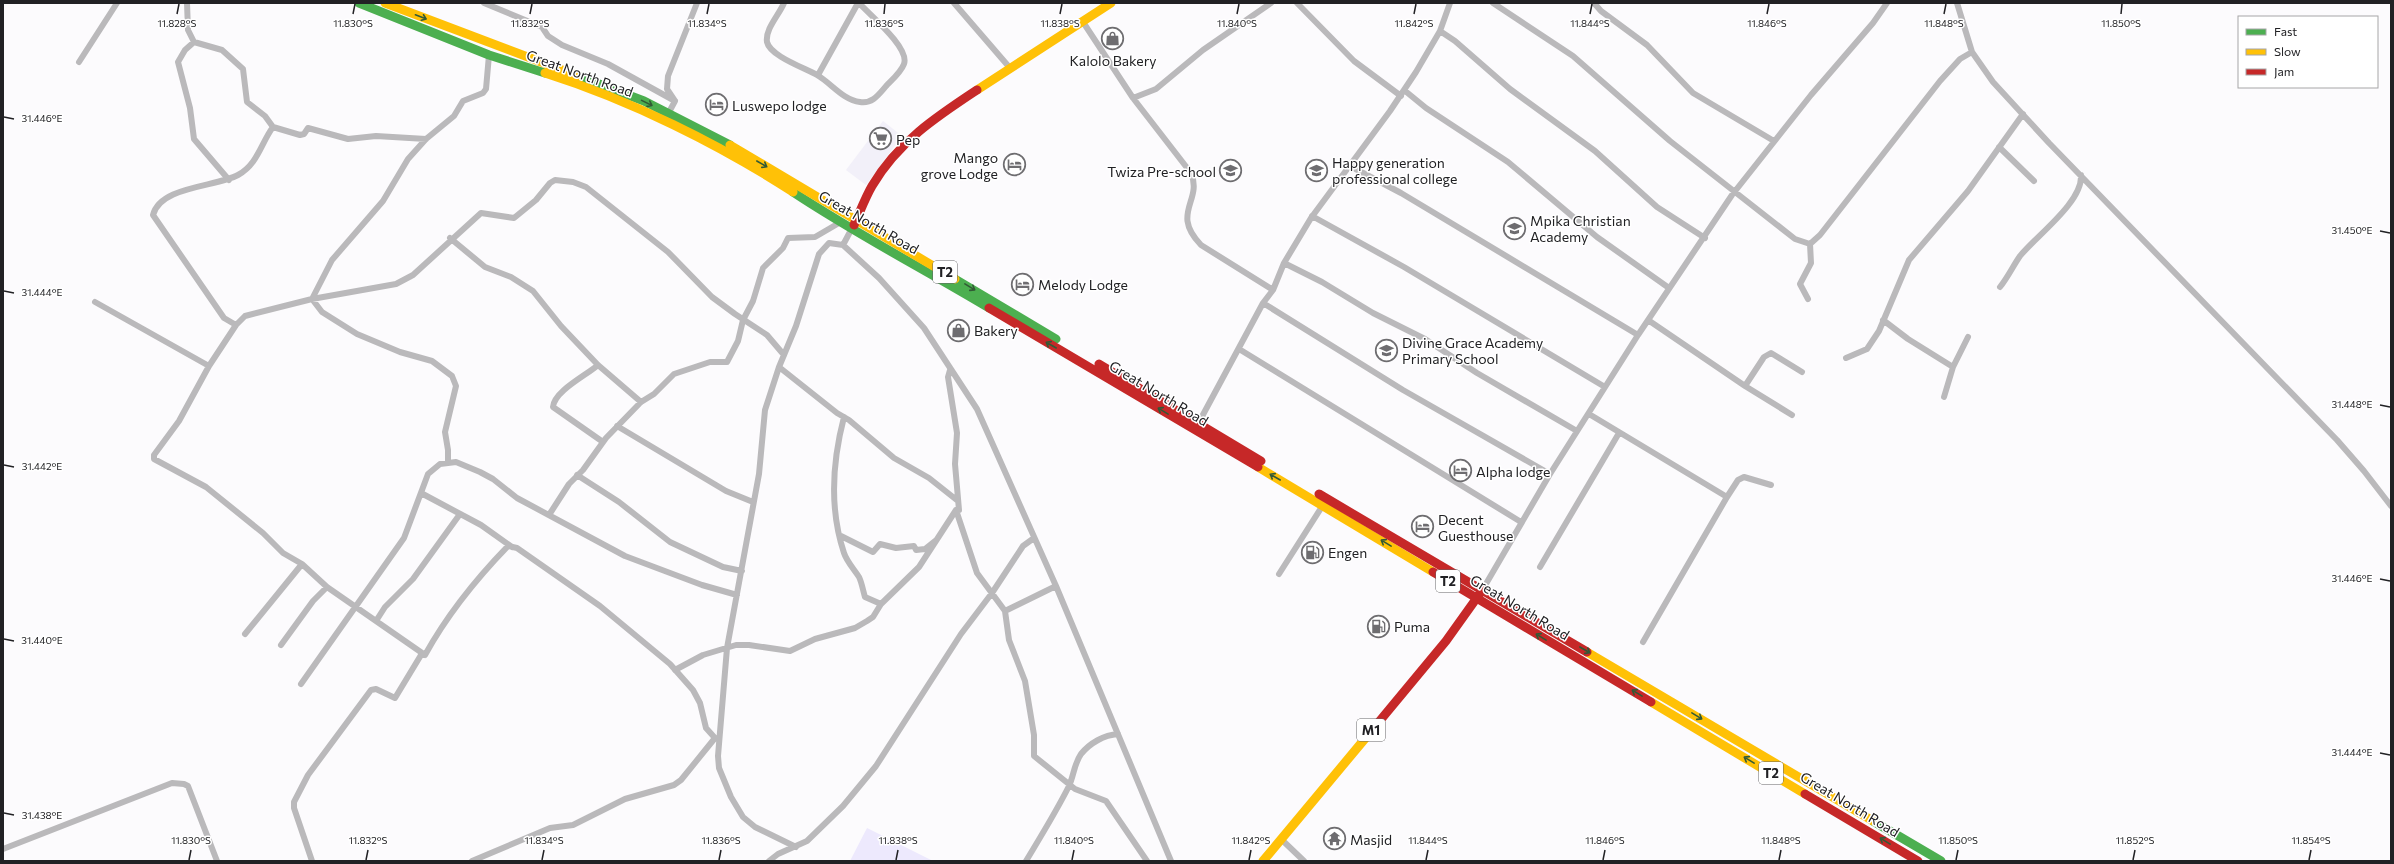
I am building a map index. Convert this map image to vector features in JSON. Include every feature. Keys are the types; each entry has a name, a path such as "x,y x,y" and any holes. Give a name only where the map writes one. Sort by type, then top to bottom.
{"main road":[{"name":"Great North Road","path":"359,3 489,55 567,80 664,120 709,144 783,186 839,223 906,259 1323,505 1918,861"},
{"name":"Great North Road","path":"385,3 601,84 668,114 726,143 857,219 1198,424 1483,589 1929,858 1941,861"},
{"path":"851,230 871,187 887,163 904,144 929,121 1111,3"},
{"name":"M1","path":"1263,861 1446,641 1483,589"}],"street":[{"path":"80,62 117,3"},
{"path":"187,3 188,30 194,42 222,50 243,69 247,102 265,116 273,127 295,135 304,134 308,128 348,139 376,136 426,139"},
{"path":"484,3 542,27 548,36 562,45 608,64 675,101"},
{"path":"675,101 667,89 668,76 696,3"},
{"path":"784,3 768,33 768,44 792,64 818,75 851,100 867,102 874,100 902,69 905,58 904,51 859,3 818,75"},
{"path":"954,3 1010,68"},
{"path":"1133,98 1156,89 1203,50 1271,3"},
{"path":"1297,3 1354,61 1508,162 1597,237 1669,288"},
{"path":"1198,424 1263,303 1273,290 1284,263 1312,216 1403,93 1440,31 1450,3"},
{"path":"1493,3 1573,56 1670,142 1795,239 1810,244"},
{"path":"1594,3 1601,11 1647,45 1693,93 1774,142"},
{"path":"1483,589 1521,522 1577,431 1669,288 1735,192 1811,94 1873,23 1887,3"},
{"path":"1957,3 1972,52 1993,82 2337,440 2364,471 2391,506"},
{"path":"1083,22 1133,98 1191,173 1194,181 1194,191 1186,211 1187,222 1193,237 1201,245 1273,290"},
{"path":"1440,31 1449,36 1510,89 1595,151 1657,207 1704,238"},
{"path":"194,42 184,50 178,65 190,108 191,129 197,144 223,170 229,180"},
{"path":"1810,244 1820,235 1940,81 1960,59 1972,52"},
{"path":"312,299 332,260 383,201 408,159 426,139 454,116 463,101 483,93 486,89 489,55"},
{"path":"668,114 675,101"},
{"path":"1846,358 1867,349 1883,320 1909,260 1968,191 2023,114"},
{"path":"236,325 224,318 153,215 157,207 177,193 192,187 202,187 229,180 246,170 263,149 264,141 273,127"},
{"path":"1999,147 2034,181"},
{"path":"1350,166 1401,193 1638,335"},
{"path":"2000,287 2013,271 2020,257 2075,196 2081,182 2081,175"},
{"path":"424,655 327,587 302,564 283,553 248,520 206,487 154,459 154,455 161,444 179,421 209,366 236,325 245,316 254,312 276,309 312,299 396,284 412,274 450,238 481,212 514,218 536,200 550,183 555,180 573,182 605,200 668,252 712,297 743,320 767,335 784,355"},
{"path":"1312,216 1404,267 1605,387"},
{"path":"549,515 577,475 603,442 641,402 654,394 674,374 710,362 727,362 738,341 743,320 753,301 763,268 783,248 788,238 815,237 839,223"},
{"path":"843,245 851,230"},
{"path":"450,238 485,267 511,277 533,291 560,326 598,365 641,402"},
{"path":"796,847 755,827 737,809 719,768 717,738 727,648 742,571 752,502 759,474 765,410 779,367 796,326 819,254 829,243 843,245 879,278 924,328 950,370 977,409 1056,586 1171,861"},
{"path":"1808,300 1800,284 1811,263 1810,244"},
{"path":"1284,263 1322,282 1373,313 1425,340 1477,373 1577,431"},
{"path":"312,299 322,312 357,334 400,352 432,361 452,376 456,386 445,432 448,450 448,463"},
{"path":"95,302 209,366"},
{"path":"1263,303 1403,390 1550,474"},
{"path":"1648,320 1745,386 1792,415"},
{"path":"1883,320 1908,340 1954,367"},
{"path":"1944,397 1954,367 1968,337"},
{"path":"1238,349 1521,522"},
{"path":"1745,386 1764,357 1771,353 1802,372"},
{"path":"598,365 567,387 555,400 553,407 603,442"},
{"path":"779,367 853,423 894,458 929,478 958,501"},
{"path":"675,670 703,655 742,644 790,651 815,639 855,628 873,617 881,604 919,567 956,510 960,510 955,464 957,433 948,377 950,370"},
{"path":"1589,414 1727,497"},
{"path":"844,417 834,459 833,482 834,500 844,553 859,578 866,598 881,604"},
{"path":"617,426 726,491 752,502"},
{"path":"1540,567 1619,433"},
{"path":"301,684 404,538 421,492 432,469 448,463 456,462 480,472 518,498 625,556 702,585 737,595"},
{"path":"577,475 625,506 670,542 723,567 742,571"},
{"path":"1643,642 1738,480 1744,477 1771,485"},
{"path":"421,492 460,514 512,547 517,548 600,606 675,670 700,703 706,728 717,738"},
{"path":"1278,574 1323,505"},
{"path":"956,510 975,569 1005,611 1009,640 1025,682 1034,735 1034,756 1081,792 1106,801 1147,861"},
{"path":"376,621 385,607 413,579 460,514"},
{"path":"841,536 873,552 880,544 896,548 914,546 916,550 925,549 939,537"},
{"path":"769,861 778,854 807,841 843,806 876,766 961,634 992,593 1023,546 1034,538"},
{"path":"312,861 294,808 294,802 308,775 371,690 376,689 394,698 421,655 424,655 440,628 480,576 508,546 512,547"},
{"path":"244,634 302,564"},
{"path":"1005,611 1056,586"},
{"path":"281,645 313,601 327,587"},
{"path":"1026,861 1070,784 1073,769 1082,754 1107,734 1118,734"},
{"path":"472,861 550,828 573,825 625,799 674,785 681,780 717,738"},
{"path":"3,849 172,783 178,783 188,786 217,861"},
{"path":"1281,839 1304,861"}],"shaded area":[{"path":"883,121 902,136 866,185 846,170"},
{"path":"867,828 933,861 850,861"}],"traffic: fast":[{"path":"359,3 489,55 545,73"},
{"path":"578,76 644,101 730,145"},
{"path":"793,192 866,237 989,308"},
{"path":"955,279 1056,339"},
{"path":"1873,821 1941,861"}],"traffic: slow":[{"path":"385,3 578,76"},
{"path":"977,90 1111,3"},
{"path":"545,73 609,96 673,125 735,157 793,192"},
{"path":"730,145 955,279"},
{"path":"1258,467 1433,572"},
{"path":"1587,652 1873,821"},
{"path":"1651,702 1805,794"},
{"path":"1263,861 1373,729"}],"traffic: jam":[{"path":"854,225 872,186 882,170 894,156 919,132 947,110 977,90"},
{"path":"989,308 1258,467"},
{"path":"1099,364 1261,461"},
{"path":"1319,494 1587,652"},
{"path":"1433,572 1651,702"},
{"path":"1373,729 1446,641 1481,592"},
{"path":"1805,794 1918,861"}],"place":[{"name":"Kalolo Bakery","path":"1113,38"},
{"name":"Luswepo lodge","path":"716,105"},
{"name":"Pep","path":"881,139"},
{"name":"Mango grove Lodge","path":"1014,165"},
{"name":"Happy generation professional college","path":"1316,170"},
{"name":"Twiza Pre-school","path":"1231,171"},
{"name":"Mpika Christian Academy","path":"1515,228"},
{"name":"Melody Lodge","path":"1023,284"},
{"name":"Bakery","path":"958,330"},
{"name":"Divine Grace Academy Primary School","path":"1386,350"},
{"name":"Alpha lodge","path":"1461,471"},
{"name":"Decent Guesthouse","path":"1423,527"},
{"name":"Engen","path":"1313,552"},
{"name":"Puma","path":"1378,626"},
{"name":"Masjid","path":"1334,839"}]}
